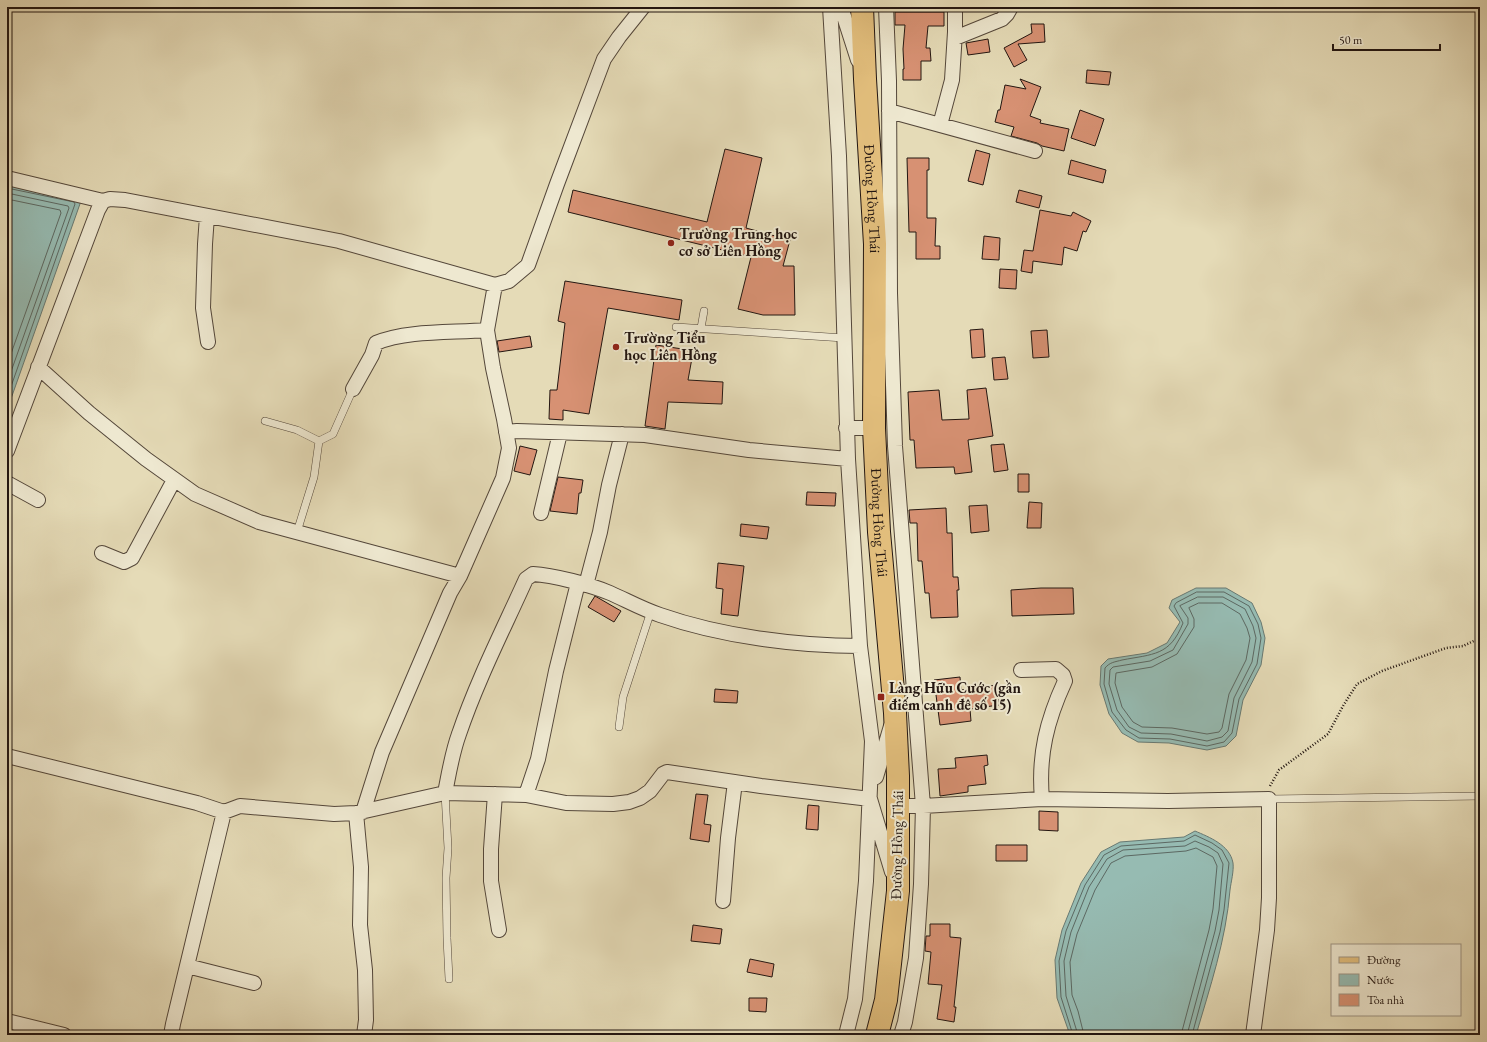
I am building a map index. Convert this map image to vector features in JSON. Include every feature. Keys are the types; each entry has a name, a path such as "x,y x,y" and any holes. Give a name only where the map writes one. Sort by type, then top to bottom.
{"main road":[{"name":"Đường Hồng Thái","path":"862,7 875,244 874,428 879,532 895,713 898,806 898,891 886,1000 877,1035"}],"street":[{"path":"7,178 103,201 110,199 125,200 339,241 495,286 509,281 528,266 559,177 604,59 643,7"},
{"path":"830,7 839,156 846,428 860,646 872,741 866,881 855,999 846,1035"},
{"path":"841,7 865,79"},
{"path":"886,7 889,111 890,293 895,446 923,806 921,884 916,958 905,1022 901,1035"},
{"path":"940,125 952,80 955,38 955,7"},
{"path":"955,38 1002,19 1011,7"},
{"path":"889,111 1035,151"},
{"path":"7,451 98,210 103,201"},
{"path":"207,216 203,308 208,342"},
{"path":"364,1035 366,1020 365,970 360,925 360,812 382,752 450,593 460,576 503,478 509,448 487,330 495,286"},
{"path":"353,389 372,355 376,344 389,338 407,335 487,330"},
{"path":"38,368 89,413 174,480 195,494 259,522 460,576"},
{"path":"846,428 874,428"},
{"path":"506,432 517,431 645,435 749,450 848,459"},
{"path":"541,513 560,433"},
{"path":"526,795 538,759 556,671 582,584 600,532 609,486 622,434"},
{"path":"102,553 124,562 132,558 174,480"},
{"path":"7,483 38,500"},
{"path":"445,793 450,766 459,735 475,691 526,580 533,574 582,584 608,592 651,611 705,628 766,639 824,646 860,646"},
{"path":"1021,670 1056,669 1063,675 1065,680 1048,724 1041,768 1042,798"},
{"path":"895,713 870,798 898,891"},
{"path":"7,756 197,803 224,812 240,806 334,814 360,812 445,793 526,795 566,802 613,804 629,802 640,798 650,791 663,774 667,772 735,782 870,798"},
{"path":"723,901 728,838 735,782"},
{"path":"495,794 491,849 491,874 499,930"},
{"path":"898,806 923,806 1042,798 1168,801 1269,799 1269,904 1253,1035"},
{"path":"171,1035 172,1024 224,812"},
{"path":"187,966 254,983"},
{"path":"7,1021 64,1035"}],"lane":[{"path":"701,328 704,311"},
{"path":"676,327 844,338"},
{"path":"265,421 297,430 319,440 333,434 353,389"},
{"path":"297,532 314,477 319,440"},
{"path":"619,727 623,698 651,611"},
{"path":"445,793 448,848 446,878 449,980"},
{"path":"1269,799 1480,796"}],"path":[{"path":"1269,799 1270,786 1279,770 1328,734 1357,684 1382,671 1446,648 1463,646 1480,638"}],"water":[{"path":"7,184 81,201 7,410"},
{"path":"1196,588 1226,588 1252,603 1261,622 1265,638 1261,665 1243,700 1236,736 1226,746 1207,750 1169,743 1138,742 1122,733 1109,714 1100,685 1101,666 1108,659 1147,653 1167,643 1180,622 1169,608 1172,600"},
{"path":"1195,831 1218,842 1228,851 1233,863 1233,873 1225,927 1212,981 1196,1035 1070,1035 1057,998 1055,960 1062,930 1081,883 1101,852 1120,842 1184,837"}],"building":[{"path":"895,12 944,12 944,26 928,26 926,48 930,48 931,61 921,61 921,80 903,80 905,25 895,25"},
{"path":"1031,24 1044,24 1045,42 1018,44 1027,60 1014,67 1004,48 1032,33"},
{"path":"988,39 990,52 968,55 966,43"},
{"path":"1087,70 1111,72 1109,85 1086,83"},
{"path":"1020,79 1041,87 1030,116 1041,120 1040,123 1069,129 1064,151 1011,136 1014,127 995,122 998,110 1000,110 1005,85 1026,89"},
{"path":"1080,110 1104,119 1095,146 1071,138"},
{"path":"725,149 762,158 746,228 790,240 783,266 794,266 795,315 763,315 738,309 751,257 568,212 573,190 707,222"},
{"path":"976,150 990,154 983,185 968,181"},
{"path":"907,158 929,158 929,170 927,170 927,218 936,218 935,246 940,246 940,259 916,259 916,232 909,232"},
{"path":"1071,160 1106,170 1103,183 1068,174"},
{"path":"1019,190 1042,196 1039,208 1016,202"},
{"path":"1040,210 1071,216 1073,212 1091,221 1086,232 1083,231 1077,251 1064,247 1062,265 1033,261 1032,273 1021,271 1024,250 1033,251"},
{"path":"984,236 1000,238 999,260 982,259"},
{"path":"1000,269 1017,270 1016,289 999,288"},
{"path":"565,281 682,300 679,320 608,308 589,414 563,410 563,420 549,419 550,390 557,390 565,323 558,321"},
{"path":"983,329 985,357 972,358 970,330"},
{"path":"1047,330 1049,357 1033,358 1031,331"},
{"path":"530,336 532,347 499,352 497,341"},
{"path":"656,345 689,350 688,357 692,358 688,380 723,382 722,404 668,402 665,429 645,426"},
{"path":"1005,357 1008,379 994,380 992,358"},
{"path":"986,388 993,436 968,440 972,472 955,474 954,467 916,468 914,440 910,440 908,392 939,390 942,420 969,419 967,390"},
{"path":"1004,444 1008,470 994,472 991,445"},
{"path":"520,446 537,450 530,475 514,471"},
{"path":"1018,474 1029,474 1029,492 1018,492"},
{"path":"558,477 583,480 581,493 579,493 577,514 550,511"},
{"path":"807,492 836,493 835,506 806,505"},
{"path":"1029,502 1042,503 1041,528 1027,528"},
{"path":"987,505 989,531 971,533 969,506"},
{"path":"946,508 947,533 952,533 953,577 958,577 958,617 931,618 929,593 925,593 922,561 918,561 917,523 910,523 909,510"},
{"path":"741,524 769,527 767,539 740,536"},
{"path":"718,563 744,566 738,616 721,614 723,589 716,588"},
{"path":"1073,588 1074,614 1012,616 1011,590"},
{"path":"595,596 621,611 614,622 588,607"},
{"path":"960,677 961,690 996,685 999,705 970,709 971,721 940,725 934,680"},
{"path":"715,689 738,691 737,703 714,702"},
{"path":"987,755 988,765 984,766 986,784 968,786 968,792 940,796 938,769 956,768 955,758"},
{"path":"696,794 708,795 704,824 711,825 709,842 690,839"},
{"path":"808,805 819,806 818,830 806,829"},
{"path":"1039,811 1058,812 1058,831 1039,830"},
{"path":"996,845 1027,845 1027,861 996,861"},
{"path":"930,924 950,924 950,937 961,938 954,1007 956,1007 954,1022 937,1019 942,985 928,984 931,952 925,951 926,936 930,936"},
{"path":"693,925 722,929 720,944 691,941"},
{"path":"750,959 774,964 772,977 747,972"},
{"path":"749,998 767,998 766,1012 749,1011"}],"place":[{"name":"Trường Trung học cơ sở Liên Hồng","path":"671,243"},
{"name":"Trường Tiểu học Liên Hồng","path":"616,347"},
{"name":"Làng Hữu Cước (gần điếm canh đê số 15)","path":"881,697"}]}
